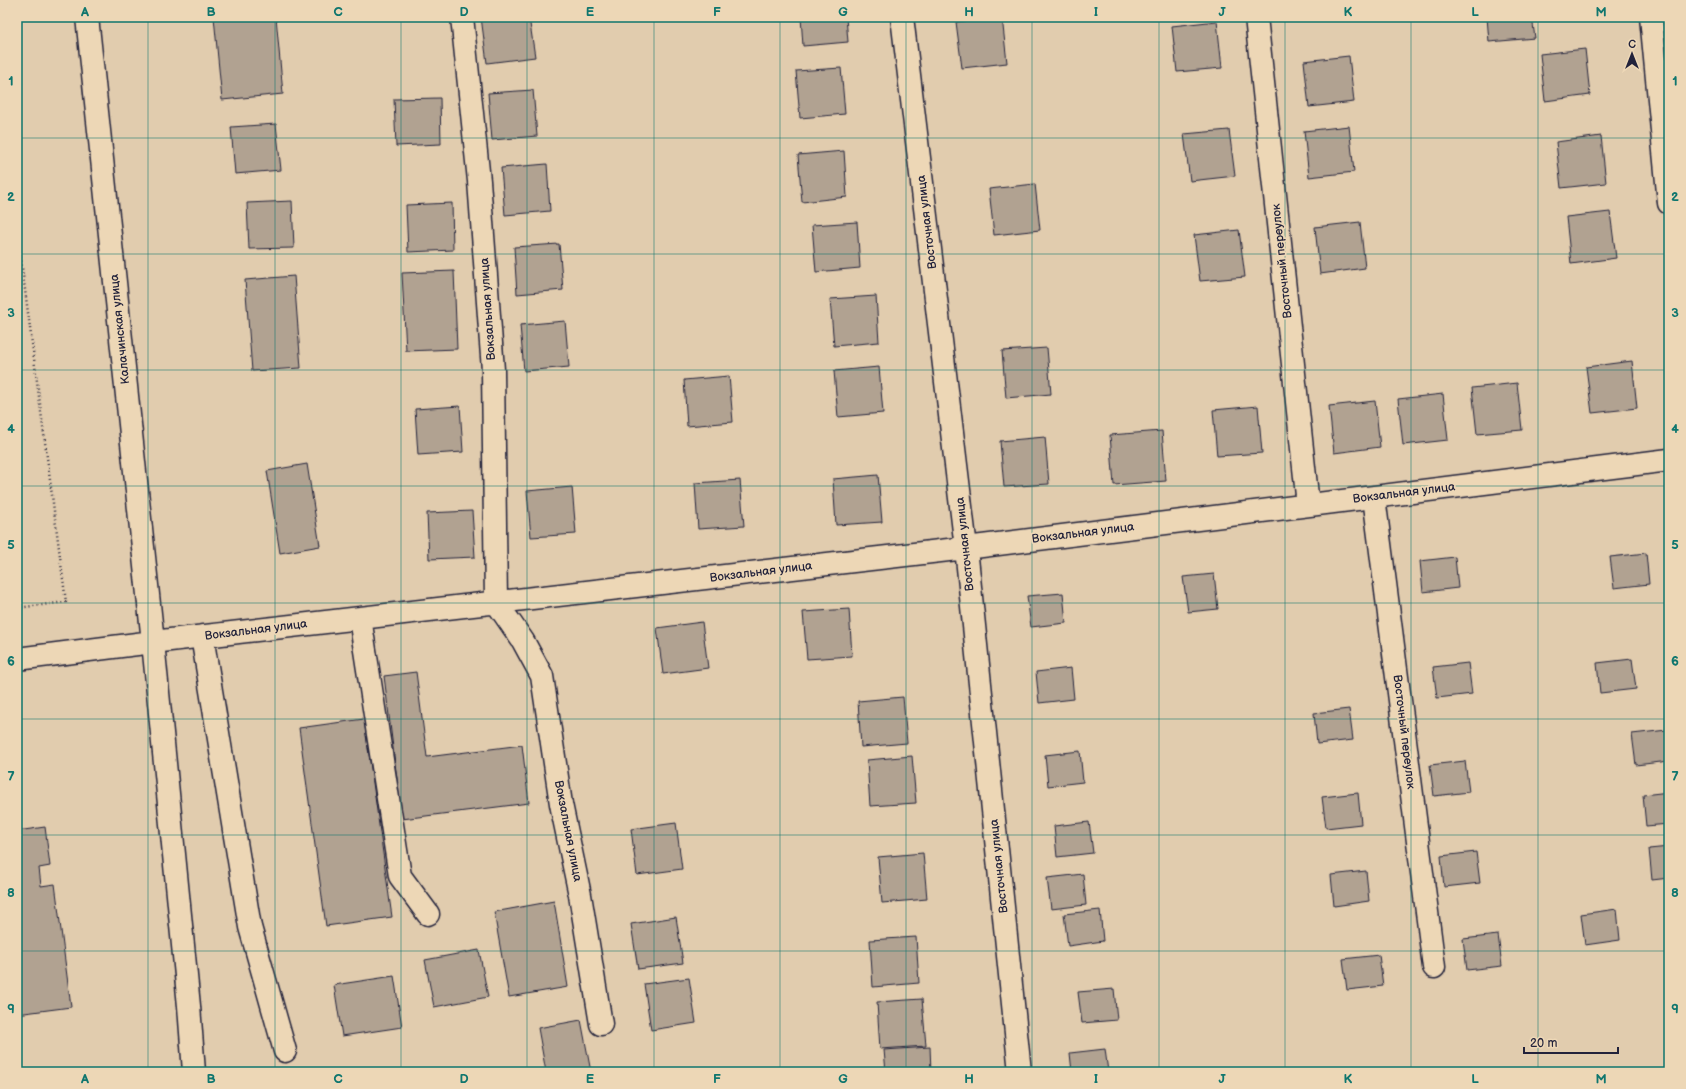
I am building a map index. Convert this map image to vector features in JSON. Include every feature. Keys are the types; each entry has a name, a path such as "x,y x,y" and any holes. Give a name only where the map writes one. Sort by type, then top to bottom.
{"street":[{"name":"Калачинская улица","path":"87,17 153,642 189,1006 194,1072"},
{"name":"Вокзальная улица","path":"462,17 479,181 493,370 496,602 524,641 542,676 561,804 580,895 601,1024"},
{"name":"Восточная улица","path":"902,17 966,548 1020,1072"},
{"name":"Восточный переулок","path":"1256,17 1308,505"},
{"path":"1651,17 1669,203"},
{"name":"Вокзальная улица","path":"17,659 202,636 966,548 1669,460"},
{"name":"Восточный переулок","path":"1374,497 1434,967"},
{"path":"360,618 400,876 428,914"},
{"path":"202,636 250,927 285,1051"}],"path":[{"path":"17,229 66,602 17,608"}],"building":[{"path":"214,17 276,17 283,94 222,100"},
{"path":"481,17 529,17 535,57 487,63"},
{"path":"801,17 846,17 848,42 803,46"},
{"path":"1002,17 1007,63 962,68 956,22"},
{"path":"1487,17 1532,17 1535,38 1489,42"},
{"path":"1217,21 1222,68 1177,72 1172,26"},
{"path":"1585,49 1590,95 1545,101 1540,54"},
{"path":"1349,56 1354,102 1309,107 1304,61"},
{"path":"841,68 845,114 800,118 796,71"},
{"path":"533,90 537,136 492,140 488,93"},
{"path":"440,98 441,144 396,146 394,99"},
{"path":"276,124 281,170 235,174 231,127"},
{"path":"1349,126 1354,172 1309,177 1304,131"},
{"path":"1229,130 1235,176 1190,181 1184,134"},
{"path":"1601,136 1606,183 1561,188 1556,142"},
{"path":"844,151 847,197 802,202 798,155"},
{"path":"547,164 550,211 505,215 501,168"},
{"path":"1035,184 1040,230 994,235 989,189"},
{"path":"292,201 294,248 249,249 247,203"},
{"path":"452,203 453,250 408,252 406,205"},
{"path":"1610,212 1616,258 1571,264 1566,217"},
{"path":"857,222 860,268 816,272 812,225"},
{"path":"1360,222 1365,268 1320,274 1315,227"},
{"path":"1239,230 1245,277 1200,281 1194,235"},
{"path":"559,244 563,290 517,294 514,247"},
{"path":"454,271 457,349 406,351 402,273"},
{"path":"294,276 301,368 252,371 245,280"},
{"path":"876,296 879,342 834,346 830,299"},
{"path":"565,321 569,367 524,371 520,325"},
{"path":"1047,348 1051,394 1006,398 1002,351"},
{"path":"1632,361 1637,408 1592,413 1586,367"},
{"path":"879,367 883,413 838,417 834,371"},
{"path":"729,376 733,422 687,426 684,380"},
{"path":"1517,383 1522,430 1477,434 1472,388"},
{"path":"1443,394 1448,440 1403,445 1398,399"},
{"path":"1375,401 1380,447 1334,453 1329,406"},
{"path":"460,406 463,452 418,455 415,409"},
{"path":"1258,406 1262,453 1217,456 1213,410"},
{"path":"1162,431 1166,481 1114,485 1110,435"},
{"path":"1045,437 1049,484 1004,487 1000,441"},
{"path":"307,464 320,546 280,553 267,471"},
{"path":"878,475 882,522 836,525 833,479"},
{"path":"740,480 744,526 698,529 695,483"},
{"path":"572,487 576,534 531,537 527,491"},
{"path":"472,511 475,557 429,559 427,513"},
{"path":"1646,553 1649,584 1614,588 1610,557"},
{"path":"1455,557 1458,588 1423,592 1420,561"},
{"path":"17,571 20,594 17,594"},
{"path":"1214,574 1218,609 1188,612 1183,577"},
{"path":"1063,593 1066,623 1031,627 1027,596"},
{"path":"849,609 852,656 807,659 803,612"},
{"path":"702,622 708,668 663,674 657,628"},
{"path":"1632,659 1636,689 1600,693 1597,663"},
{"path":"1468,663 1472,694 1437,698 1433,667"},
{"path":"1071,668 1074,699 1039,703 1036,672"},
{"path":"416,672 427,757 522,745 529,803 402,819 384,676"},
{"path":"903,697 907,743 861,747 858,701"},
{"path":"1349,709 1353,740 1317,744 1314,713"},
{"path":"364,719 392,917 326,926 299,728"},
{"path":"1667,730 1669,761 1636,765 1632,734"},
{"path":"1080,751 1083,782 1048,786 1045,755"},
{"path":"912,756 916,803 870,806 867,760"},
{"path":"1465,761 1469,792 1434,796 1430,765"},
{"path":"1669,792 1669,824 1646,826 1643,795"},
{"path":"1358,793 1361,824 1326,828 1322,797"},
{"path":"1089,822 1093,853 1057,857 1054,826"},
{"path":"676,823 682,869 637,875 631,829"},
{"path":"45,827 50,866 39,868 41,886 55,884 71,1007 17,1014 17,831"},
{"path":"1669,847 1669,878 1652,880 1649,849"},
{"path":"1476,852 1480,883 1444,887 1441,856"},
{"path":"923,853 927,899 882,903 878,857"},
{"path":"1366,871 1369,901 1334,906 1331,875"},
{"path":"1083,874 1086,905 1051,909 1047,878"},
{"path":"554,901 568,987 509,997 494,912"},
{"path":"1617,909 1620,940 1585,945 1581,914"},
{"path":"1100,910 1103,941 1068,946 1064,914"},
{"path":"676,917 683,963 638,969 631,924"},
{"path":"1498,935 1502,966 1467,970 1463,939"},
{"path":"916,937 919,983 873,987 870,940"},
{"path":"479,950 488,997 434,1007 425,960"},
{"path":"1379,955 1383,986 1347,990 1343,959"},
{"path":"394,976 402,1027 342,1036 334,985"},
{"path":"689,978 696,1023 651,1030 644,984"},
{"path":"1114,989 1117,1020 1082,1023 1078,992"},
{"path":"922,999 926,1046 880,1049 877,1002"},
{"path":"581,1020 591,1072 546,1072 538,1028"},
{"path":"930,1047 931,1072 886,1072 884,1050"},
{"path":"1105,1049 1108,1072 1072,1072 1070,1053"}]}
